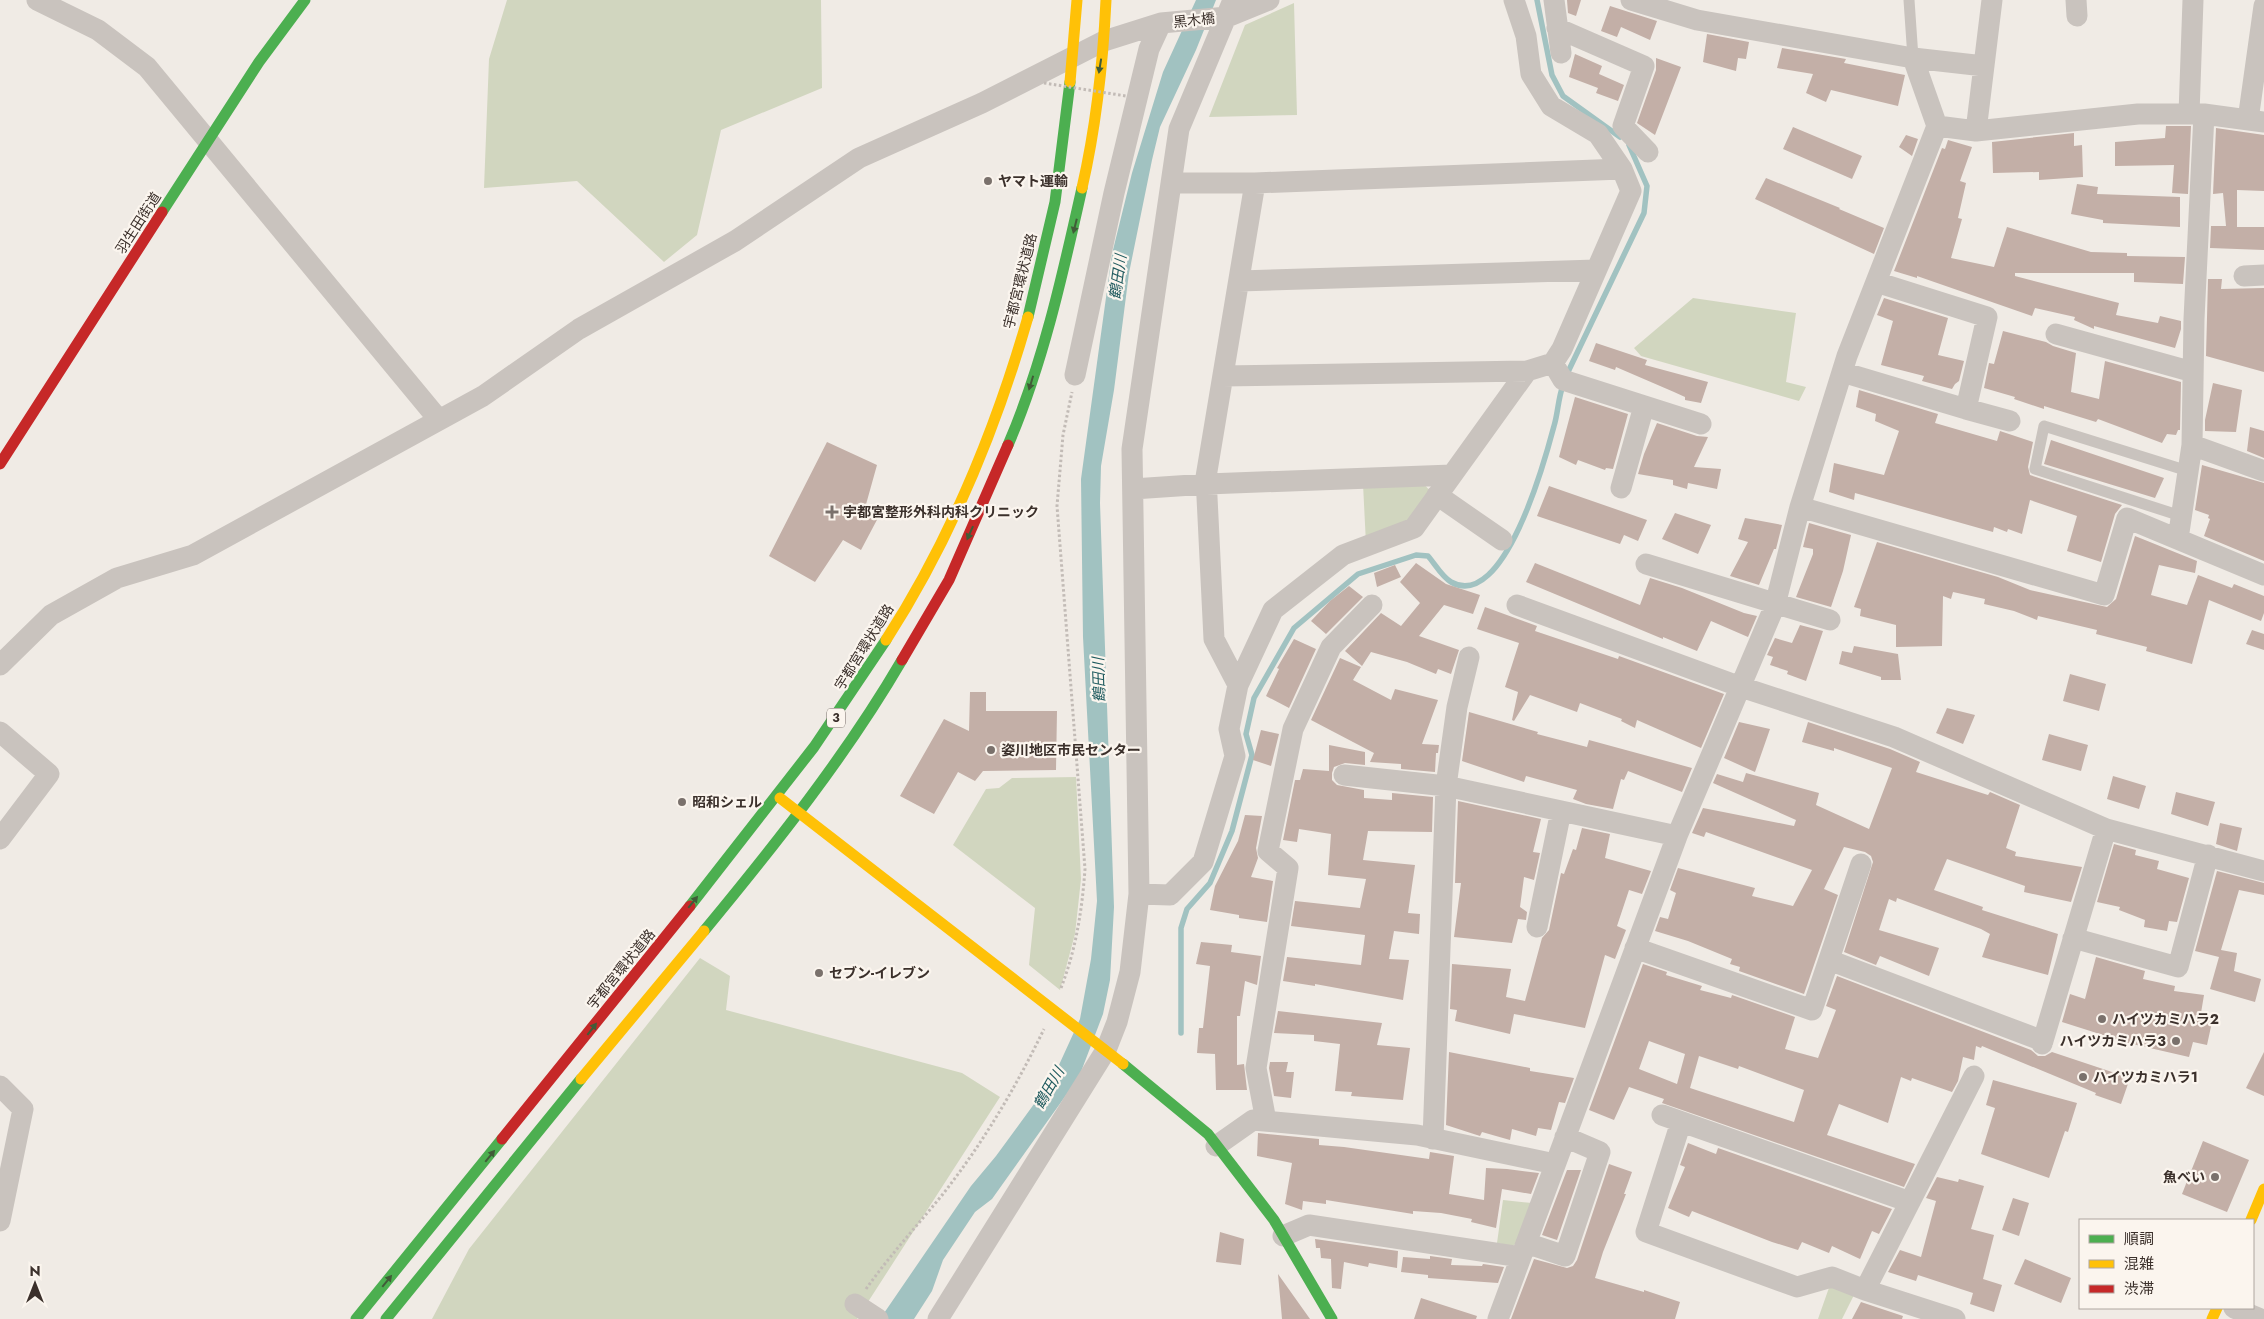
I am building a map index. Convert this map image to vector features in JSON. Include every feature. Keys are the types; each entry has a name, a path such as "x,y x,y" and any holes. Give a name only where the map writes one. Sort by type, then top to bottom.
{"main road":[{"name":"羽生田街道","path":"2,457 259,62 306,0"},
{"name":"宇都宮環状道路","path":"356,1319 546,1087 778,797 852,695 922,582 979,463 1016,353 1041,268 1064,140 1073,56 1076,0"},
{"name":"3","path":"386,1319 492,1187 729,900 798,812 876,707 949,580 1022,412 1064,269 1089,159 1104,41 1106,0"},
{"path":"778,797 1106,1050 1208,1134 1274,1220 1332,1319"},
{"path":"2256,1217 2264,1190"}],"street":[{"path":"37,0 98,30 147,67 439,420"},
{"name":"黒木橋","path":"0,664 51,615 117,578 193,555 483,396 579,329 735,241 859,158 982,103 1104,41 1161,23 1269,0"},
{"path":"1223,376 1527,371 1553,363 1562,348 1631,191 1622,169 1598,134 1551,106 1531,74 1526,36 1514,0"},
{"path":"1554,0 1561,52"},
{"path":"1631,0 1697,20 1913,58 1984,66"},
{"path":"1976,131 1992,0"},
{"path":"2178,539 2192,445 2196,114 2193,0"},
{"path":"1937,126 1976,131 2138,114 2196,114 2256,121 2264,6"},
{"path":"938,1319 1106,1050 1117,1022 1130,972 1139,894 1132,449 1178,129 1230,8"},
{"path":"1075,375 1114,193 1149,49 1161,23"},
{"path":"1557,28 1644,66 1623,126 1648,152"},
{"path":"1498,1319 1677,836 1775,605 1800,507 1842,372 1937,126 1913,58"},
{"path":"1171,183 1255,183 1622,169"},
{"path":"1238,685 1214,639 1207,484 1255,183"},
{"path":"1239,281 1596,270"},
{"path":"1876,282 1987,317 1966,408"},
{"path":"2056,334 2193,372"},
{"path":"1553,363 1564,380 1701,424"},
{"path":"1139,894 1170,895 1203,862 1235,756 1229,728 1238,685 1273,610 1343,555 1414,528 1527,371"},
{"path":"1842,372 2010,421"},
{"path":"1621,488 1644,406"},
{"path":"2192,445 2264,471"},
{"path":"1133,489 1207,484 1452,475"},
{"path":"1437,495 1502,540"},
{"path":"1800,507 2104,595 2128,518 2264,575"},
{"path":"1646,564 1775,605 1830,620"},
{"path":"1266,1121 1256,1068 1288,868 1268,851 1293,728 1331,647 1372,605"},
{"path":"1517,605 1741,687 1894,737 2106,829 2208,855 2264,872"},
{"path":"1433,1139 1446,786 1457,707 1470,656"},
{"path":"0,732 49,774 0,839"},
{"path":"1344,775 1446,786 1677,836"},
{"path":"1537,927 1561,811"},
{"path":"1828,960 2042,1042 2106,829"},
{"path":"2074,938 2178,967 2208,855"},
{"path":"1635,948 1812,1010 1860,864"},
{"path":"1865,1290 1974,1076"},
{"path":"0,1086 23,1109 0,1220"},
{"path":"1910,1202 1672,1118 1646,1232 1797,1287 1832,1277 1865,1290 1955,1319"},
{"path":"1216,1146 1253,1120 1407,1134 1555,1164"},
{"path":"1283,1236 1309,1225 1565,1256 1600,1152 1565,1136"},
{"path":"2236,1309 2261,1319"}],"lane":[{"path":"1909,0 1913,58"},
{"path":"2181,516 2035,470 2044,426 2188,471"}],"path":[{"path":"1044,84 1126,96"},
{"path":"866,1311 888,1258 943,1193 989,1129 1018,1083 1053,1009 1077,941 1082,914 1085,869 1057,506 1064,435 1075,375"}],"green space":[{"path":"507,0 821,0 822,88 721,130 697,235 664,262 577,181 484,188 489,59"},
{"path":"1294,3 1297,115 1209,117 1245,25"},
{"path":"1693,298 1796,313 1786,382 1806,387 1799,401 1641,356 1634,348"},
{"path":"1422,482 1432,493 1410,526 1366,544 1363,484"},
{"path":"1076,777 1081,879 1075,934 1060,990 1029,965 1035,908 953,845 986,789 999,788 1012,778"},
{"path":"700,958 730,976 726,1010 962,1073 1000,1097 857,1319 432,1319 469,1249"},
{"path":"1503,1200 1532,1203 1521,1241 1512,1246 1497,1243"},
{"path":"1831,1282 1856,1291 1842,1319 1818,1319"}],"water":[{"name":"鶴田川","path":"1196,0 1216,0 1196,50 1160,127 1129,273 1114,390 1101,466 1100,503 1114,907 1110,980 1103,1014 1079,1077 992,1199 975,1212 943,1260 932,1291 914,1319 880,1319 971,1186 996,1156 1053,1078 1080,1019 1091,959 1097,901 1083,637 1081,479 1112,254 1132,173 1163,72"}],"building":[{"path":"1567,0 1581,0 1576,16 1568,13"},
{"path":"1610,6 1657,21 1650,40 1621,27 1617,37 1601,31"},
{"path":"1707,34 1749,42 1746,59 1738,58 1736,71 1703,62"},
{"path":"1782,48 1846,59 1844,63 1905,75 1898,106 1831,90 1826,102 1806,93 1813,74 1777,68"},
{"path":"1575,54 1602,66 1599,74 1624,85 1618,101 1596,93 1598,88 1569,77"},
{"path":"1656,58 1681,67 1655,135 1637,123 1656,70"},
{"path":"2166,126 2191,126 2188,194 2172,193 2174,165 2115,166 2115,142 2165,138"},
{"path":"1793,127 1862,156 1852,179 1783,149"},
{"path":"2216,128 2264,135 2264,191 2237,190 2237,227 2264,227 2264,250 2210,248 2211,226 2226,226 2223,193 2213,194"},
{"path":"2074,133 2074,146 2082,145 2083,177 2039,180 2039,172 1993,173 1992,142"},
{"path":"1906,135 1918,139 1912,156 1899,147"},
{"path":"1948,140 1972,147 1960,181 1966,183 1958,218 1962,219 1951,258 1994,267 2007,227 2091,252 2127,253 2127,256 2185,257 2183,284 2134,282 2134,273 2015,273 2015,276 2119,303 2116,315 2158,323 2160,316 2181,321 2181,329 2175,348 2094,326 2094,329 2074,320 2075,317 2035,308 2032,316 1917,276 1917,278 1894,271 1942,148 1945,149"},
{"path":"1766,178 1884,228 1874,254 1755,199"},
{"path":"2077,184 2098,187 2097,194 2180,197 2180,227 2103,223 2103,220 2071,214"},
{"path":"2208,279 2222,279 2221,289 2264,288 2264,372 2206,356"},
{"path":"1884,298 1948,318 1938,355 1964,361 1959,381 1952,389 1922,381 1924,376 1881,365 1893,321 1877,315"},
{"path":"2003,331 2046,342 2076,353 2071,392 2099,399 2105,361 2181,382 2180,430 2178,430 2176,435 2167,434 2162,443 2098,419 2096,422 2044,406 2044,409 2014,399 2015,397 1984,388 1989,363 1994,364"},
{"path":"1596,343 1647,360 1645,365 1708,382 1701,403 1685,400 1685,397 1616,367 1615,370 1589,361"},
{"path":"2213,383 2242,390 2236,432 2205,431 2205,420"},
{"path":"1859,390 1938,414 1935,423 1997,441 2000,431 2033,442 2028,467 2030,475 2122,505 2115,514 2101,562 2067,551 2077,516 2030,500 2022,534 2008,529 2007,532 1994,527 1993,532 1855,493 1854,500 1829,492 1834,463 1884,475 1899,431 1875,421 1876,414 1856,407"},
{"path":"1575,397 1628,414 1613,469 1606,468 1605,470 1578,460 1576,465 1559,457"},
{"path":"1657,423 1697,436 1708,437 1694,467 1721,469 1717,489 1688,483 1687,489 1673,485 1673,480 1638,474"},
{"path":"2250,427 2264,431 2264,458 2247,451"},
{"path":"2051,440 2164,478 2155,498 2044,464"},
{"name":"宇都宮整形外科内科クリニック","path":"827,442 877,465 865,508 879,516 861,550 843,540 815,582 769,556"},
{"path":"2202,465 2264,483 2264,561 2204,536 2210,519 2208,518 2209,515 2195,510"},
{"path":"1549,486 1647,520 1638,541 1624,535 1620,544 1537,516"},
{"path":"1675,513 1711,525 1698,554 1662,539"},
{"path":"1745,518 1782,525 1776,549 1774,549 1759,585 1730,576 1748,542 1738,539"},
{"path":"1809,523 1851,535 1843,571 1831,607 1796,597 1813,554 1813,549 1803,547"},
{"path":"2135,536 2197,561 2195,573 2159,565 2151,595 2187,605 2198,575 2232,588 2234,584 2264,596 2264,613 2261,621 2209,600 2192,664 2146,651 2147,647 2096,634 2097,630 2038,616 2037,620 2014,611 1984,604 1985,599 1953,592 1951,599 1943,596 1942,646 1896,647 1896,625 1860,616 1861,609 1854,607 1877,542 1998,577 2030,590 2107,607 2116,599"},
{"path":"1416,563 1446,584 1480,595 1473,614 1444,605 1419,636 1459,650 1451,674 1438,669 1436,674 1407,662 1371,652 1362,666 1345,651 1381,613 1401,626 1420,603 1400,582"},
{"path":"1535,563 1640,605 1650,578 1682,588 1744,613 1757,616 1748,637 1711,621 1697,651 1663,637 1663,639 1526,582"},
{"path":"1395,565 1401,577 1377,587 1374,573"},
{"path":"1349,586 1363,597 1326,634 1311,621 1330,601"},
{"path":"1485,607 1537,626 1535,631 1618,659 1619,656 1724,694 1701,748 1637,720 1635,728 1621,721 1622,719 1580,703 1577,712 1530,695 1514,721 1512,720 1518,692 1505,687 1519,643 1477,629"},
{"path":"1800,625 1823,631 1806,681 1787,674 1788,671 1770,665 1773,657 1767,655 1775,638 1792,643"},
{"path":"2252,630 2264,634 2264,650 2246,644"},
{"path":"1294,639 1316,649 1289,708 1266,696 1279,669 1277,668"},
{"path":"1854,646 1898,654 1901,680 1881,680 1881,677 1839,664 1842,651 1852,653"},
{"path":"1340,658 1361,667 1353,680 1391,700 1395,689 1438,700 1422,744 1439,745 1438,753 1436,753 1435,772 1401,769 1401,764 1370,762 1374,753 1311,720"},
{"path":"2070,674 2106,684 2099,711 2063,701"},
{"name":"姿川地区市民センター","path":"970,692 986,692 986,711 1057,711 1056,770 983,771 975,781 958,772 934,814 900,796 944,719 969,731"},
{"path":"1947,708 1975,715 1963,744 1936,733"},
{"path":"1469,712 1538,732 1537,734 1587,747 1589,740 1692,768 1682,792 1628,771 1624,780 1621,779 1613,809 1586,804 1573,799 1577,790 1526,776 1524,782 1462,761"},
{"path":"1739,722 1770,729 1755,772 1724,758"},
{"path":"1808,722 1890,749 1920,762 1916,772 1988,795 1990,792 2020,805 2006,848 2016,852 2015,856 2082,867 2071,902 2024,892 2025,886 1947,859 1934,890 1983,907 1982,910 2058,934 2048,975 1982,957 1990,934 1897,898 1896,902 1889,899 1879,930 1939,948 1929,976 1880,956 1876,965 1844,952 1873,862 1871,856 1865,852 1844,847 1824,889 1838,895 1804,994 1739,971 1740,967 1730,964 1732,959 1688,941 1655,931 1660,917 1668,919 1676,893 1670,890 1678,868 1755,888 1752,896 1793,906 1812,870 1706,832 1704,837 1692,833 1703,808 1794,826 1796,820 1713,783 1717,774 1743,782 1746,773 1819,793 1816,805 1869,829 1892,768 1834,748 1834,751 1802,742"},
{"path":"1261,730 1279,734 1271,766 1253,760"},
{"path":"2049,734 2088,745 2081,771 2042,760"},
{"path":"1329,745 1365,752 1365,765 1345,763 1334,767 1332,780 1337,785 1364,790 1364,798 1392,800 1392,793 1433,797 1432,832 1368,831 1363,860 1415,865 1408,913 1420,914 1419,934 1394,931 1389,959 1409,960 1403,1000 1315,984 1315,986 1283,981 1287,957 1361,965 1365,935 1291,926 1295,901 1360,908 1366,879 1328,875 1331,834 1299,829 1297,842 1283,840 1295,780 1300,780 1303,769 1329,771"},
{"path":"2113,776 2146,786 2139,809 2107,799"},
{"path":"2176,792 2215,802 2208,826 2171,814"},
{"path":"1458,801 1541,819 1533,852 1540,853 1534,880 1524,877 1520,907 1527,912 1526,920 1518,919 1512,943 1454,937 1461,883 1455,883"},
{"path":"1245,815 1262,816 1256,848 1258,858 1251,877 1273,881 1267,922 1239,918 1239,915 1210,910 1215,886 1238,841"},
{"path":"2220,823 2242,828 2237,851 2216,844"},
{"path":"1582,828 1610,834 1605,858 1651,871 1642,894 1629,890 1617,926 1626,930 1615,959 1605,955 1585,1028 1514,1014 1510,1034 1455,1021 1457,1010 1450,1009 1452,964 1511,969 1506,997 1525,1001 1542,938 1549,930 1561,873 1564,874 1573,849 1576,850"},
{"path":"2114,844 2136,850 2135,855 2159,861 2157,869 2189,878 2177,922 2169,921 2167,931 2144,927 2145,920 2119,910 2120,907 2097,902"},
{"path":"2217,871 2264,883 2264,895 2239,890 2221,950 2237,953 2234,971 2261,979 2255,1002 2210,989 2219,957 2195,951"},
{"path":"1201,942 1232,945 1231,952 1261,956 1257,985 1245,981 1240,1016 1237,1016 1237,1065 1244,1064 1247,1090 1216,1090 1215,1054 1197,1053 1199,1028 1203,1028 1210,966 1196,964"},
{"path":"2096,957 2145,971 2143,979 2175,986 2174,991 2204,995 2200,1019 2212,1022 2207,1045 2193,1042 2189,1057 2128,1043 2062,1022 2070,994 2085,999"},
{"path":"1643,964 1667,972 1666,975 1702,986 1700,990 1731,998 1732,995 1795,1017 1785,1049 1818,1058 1836,1010 1826,1006 1837,976 2031,1050 2038,1056 2045,1056 2052,1052 2130,1078 2121,1104 2095,1095 2096,1093 1982,1046 1981,1048 1976,1046 1974,1060 1963,1057 1958,1081 1952,1092 1912,1078 1911,1081 1901,1077 1888,1123 1839,1104 1827,1135 1915,1164 1904,1187 1662,1103 1664,1099 1629,1087 1614,1120 1589,1110","holes":["1649,1041 1685,1054 1677,1084 1639,1069","1699,1056 1738,1069 1739,1066 1804,1090 1794,1122 1690,1088"]},
{"path":"1278,1011 1382,1023 1377,1045 1410,1048 1403,1100 1351,1096 1352,1092 1335,1091 1340,1044 1314,1041 1314,1035 1274,1033"},
{"path":"1449,1052 1530,1068 1530,1071 1574,1078 1565,1103 1559,1102 1551,1130 1538,1128 1536,1136 1512,1129 1510,1140 1482,1132 1480,1136 1446,1125"},
{"path":"2264,1052 2264,1096 2246,1088"},
{"path":"1270,1062 1288,1062 1286,1072 1294,1072 1291,1098 1274,1096 1269,1068"},
{"path":"1993,1080 2077,1103 2068,1132 2065,1131 2049,1178 1981,1154 1995,1108 1986,1105"},
{"path":"1258,1133 1319,1139 1319,1145 1429,1159 1430,1152 1454,1156 1449,1194 1484,1200 1486,1168 1539,1173 1531,1194 1502,1189 1496,1228 1471,1222 1472,1219 1441,1213 1413,1211 1413,1214 1326,1200 1326,1204 1303,1201 1302,1210 1285,1204 1292,1163 1257,1156"},
{"name":"魚べい","path":"2203,1141 2249,1160 2227,1212 2182,1194"},
{"path":"1688,1143 1716,1154 1718,1148 1892,1209 1879,1234 1872,1231 1860,1259 1832,1246 1829,1253 1802,1242 1798,1250 1692,1211 1689,1217 1668,1208 1685,1167 1680,1165"},
{"path":"1609,1164 1632,1172 1624,1194 1626,1194 1595,1278 1644,1292 1644,1290 1680,1302 1675,1319 1511,1319 1534,1259 1567,1268 1573,1266 1577,1260"},
{"path":"1567,1170 1581,1170 1557,1240 1542,1235"},
{"path":"1937,1177 1958,1182 1959,1179 1984,1186 1971,1229 1994,1235 1983,1279 2002,1285 1994,1312 1970,1304 1973,1293 1918,1275 1916,1281 1888,1272 1900,1250 1921,1257 1936,1201 1926,1198"},
{"path":"2013,1198 2029,1203 2019,1236 2002,1230"},
{"path":"1220,1232 1244,1239 1241,1265 1216,1262"},
{"path":"1315,1239 1398,1251 1397,1268 1369,1263 1368,1267 1344,1262 1341,1289 1332,1288 1331,1259 1321,1258 1320,1248 1316,1248"},
{"path":"1430,1256 1452,1259 1451,1265 1482,1266 1483,1264 1504,1267 1498,1283 1428,1278 1428,1275 1401,1272 1403,1257 1430,1259"},
{"path":"2025,1259 2071,1278 2061,1303 2014,1284"},
{"path":"1278,1274 1310,1319 1282,1319"},
{"path":"1421,1298 1477,1316 1476,1319 1414,1319"},
{"path":"1861,1302 1903,1316 1902,1319 1852,1319"}],"waterway":[{"path":"1537,0 1552,75 1563,96 1620,137"},
{"path":"1567,374 1644,213 1647,186 1629,145"},
{"path":"1181,1033 1181,928 1187,909 1210,883 1232,831 1252,755 1246,734 1254,698 1294,628 1358,574 1416,555 1428,556 1451,582 1470,585 1488,575 1505,555 1519,528 1531,498 1542,469 1563,385"}],"traffic: fast":[{"path":"162,212 259,62 305,0"},
{"path":"1028,317 1055,202 1070,82"},
{"path":"1008,445 1032,383 1042,350 1082,188"},
{"path":"690,906 814,747 886,640"},
{"path":"704,931 809,799 857,731 902,660"},
{"path":"1123,1064 1208,1134 1274,1220 1332,1319"},
{"path":"386,1319 581,1079"},
{"path":"356,1319 502,1139"}],"traffic: slow":[{"path":"1070,82 1077,0"},
{"path":"1082,188 1098,95 1106,0"},
{"path":"886,640 931,563 969,484 1001,402 1028,317"},
{"path":"780,798 1123,1064"},
{"path":"581,1079 704,931"},
{"path":"2251,1219 2264,1189"},
{"path":"2212,1319 2217,1309"}],"traffic: jam":[{"path":"0,464 162,212"},
{"path":"902,660 949,580 1008,445"},
{"path":"502,1139 690,906"}],"place":[{"name":"ヤマト運輸","path":"988,181"},
{"name":"宇都宮整形外科内科クリニック","path":"832,512"},
{"name":"姿川地区市民センター","path":"991,750"},
{"name":"昭和シェル","path":"682,802"},
{"name":"セブン-イレブン","path":"819,973"},
{"name":"ハイツカミハラ2","path":"2102,1019"},
{"name":"ハイツカミハラ3","path":"2176,1041"},
{"name":"ハイツカミハラ1","path":"2083,1077"},
{"name":"魚べい","path":"2215,1177"}]}
